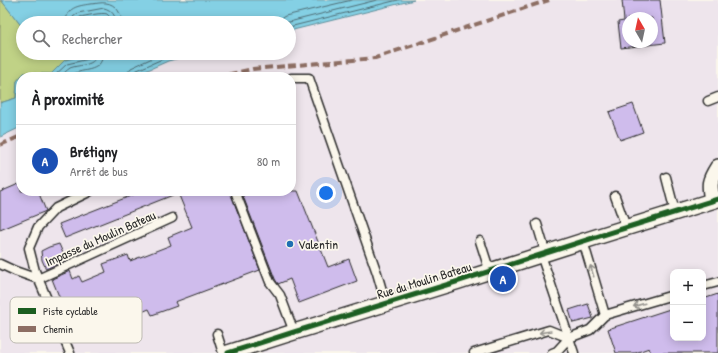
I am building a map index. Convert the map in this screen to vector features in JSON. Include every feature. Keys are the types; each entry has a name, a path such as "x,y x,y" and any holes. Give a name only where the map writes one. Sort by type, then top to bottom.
{"street":[{"path":"715,199 710,187 710,180 718,167"},
{"name":"Rue du Moulin Bateau","path":"228,353 244,351 294,332 490,272 715,199"}],"lane":[{"path":"296,78 309,78 377,273 386,304"},
{"path":"708,101 718,97"},
{"path":"666,178 675,212"},
{"name":"Impasse du Moulin Bateau","path":"46,297 35,271 29,248 38,227 56,208 81,196"},
{"path":"238,196 270,282 280,295 294,332"},
{"path":"615,196 626,227"},
{"name":"Impasse du Moulin Bateau","path":"38,279 172,218"},
{"path":"537,224 543,255 574,353"},
{"path":"480,241 490,272"},
{"path":"582,241 605,315"},
{"path":"0,264 38,279"},
{"path":"706,285 718,282"},
{"path":"552,353 557,351 569,338 590,330 605,315 670,296"},
{"path":"474,353 549,330 569,338"},
{"path":"217,334 223,353"},
{"name":"Impasse du Moulin Bateau","path":"66,343 70,353"}],"shaded area":[{"path":"414,0 718,0 718,353 0,353 0,137 16,129 16,196 296,196 296,72 143,72 172,60 296,60 296,29"}],"green space":[{"path":"0,0 16,19 16,60 65,60 53,72 16,72 16,98 0,103"}],"water":[{"path":"1,0 414,0 296,29 296,16 16,16 16,19"},
{"path":"65,60 172,60 143,72 53,72"},
{"path":"16,98 16,129 0,137 0,103"}],"building":[{"path":"622,0 660,0 665,43 658,44 658,12 623,12"},
{"path":"622,21 622,48 621,48 618,22"},
{"path":"633,104 643,132 620,140 609,112"},
{"path":"16,185 16,196 40,196 46,211 0,230 0,192"},
{"name":"Valentin","path":"296,191 298,191 328,267 349,259 357,281 299,303 290,279 278,284 243,196 296,196"},
{"path":"130,196 170,196 65,238 59,224"},
{"path":"179,196 232,196 260,270 175,302 177,306 152,315 149,309 142,312 142,297 59,297 52,279 70,271 73,279 79,276 82,282 106,272 103,264 128,255 130,261 171,245 168,237 192,227"},
{"path":"59,244 66,260 46,269 42,260 41,251"},
{"path":"718,294 718,353 651,353 649,348 635,353 616,353 608,329 670,309 670,341 706,341 706,298"},
{"path":"588,304 593,318 573,323 569,310"}],"marked path":[{"path":"240,72 253,69 375,58 549,0"},
{"path":"0,145 16,138"}],"cycle path":[{"path":"228,353 718,199"}],"place":[{"name":"Valentin","path":"290,244"},
{"name":"Brétigny","path":"503,279"}]}
